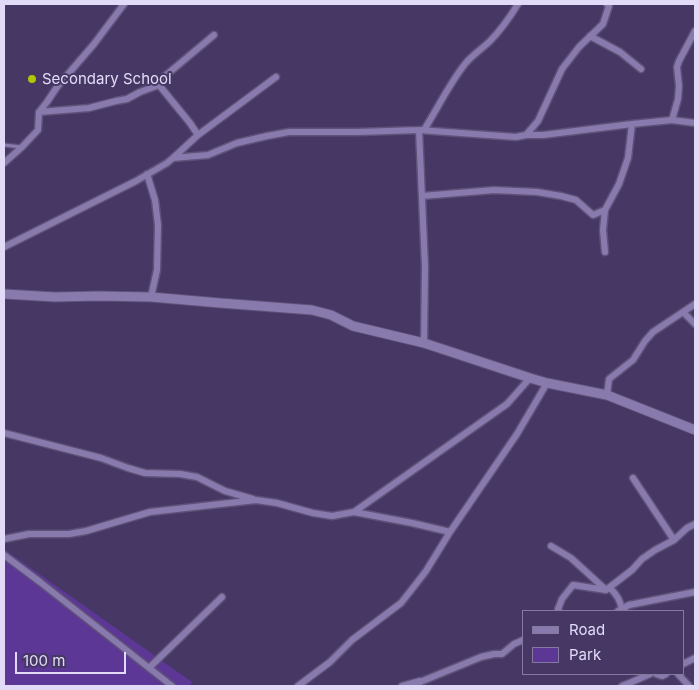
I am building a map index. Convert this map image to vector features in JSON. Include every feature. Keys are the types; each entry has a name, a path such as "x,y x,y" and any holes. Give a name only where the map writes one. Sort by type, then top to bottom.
{"main road":[{"path":"4,294 55,297 152,297 312,310 331,315 353,326 424,344 530,378 607,394 695,430"}],"street":[{"path":"4,163 38,130 39,112 124,4"},
{"path":"424,344 425,267 421,130 436,110 447,89 464,64 504,26 518,4"},
{"path":"526,134 538,121 562,69 579,47 603,24 609,6 607,4"},
{"path":"672,120 678,99 678,61 695,31"},
{"path":"39,112 89,108 127,99 159,85 165,76 214,35"},
{"path":"590,36 620,52 641,69"},
{"path":"4,247 136,181 167,163 198,135 276,77"},
{"path":"159,85 198,135"},
{"path":"172,158 208,155 237,143 289,132 421,130 516,137 526,134 543,135 672,120 695,123"},
{"path":"605,252 604,210 619,184 628,158 632,124"},
{"path":"147,174 155,200 158,225 158,270 152,297"},
{"path":"422,196 494,190 537,192 576,200 594,215 604,210"},
{"path":"607,394 609,379 633,360 653,332 695,304"},
{"path":"683,312 695,324"},
{"path":"354,512 507,404 530,378"},
{"path":"298,686 330,662 352,640 401,602 426,571 450,532 517,434 548,383"},
{"path":"4,433 93,456 145,473 180,474 197,478 225,491 320,515 332,516 354,512 450,532"},
{"path":"633,478 674,540"},
{"path":"4,539 29,534 69,534 86,531 150,512 256,500"},
{"path":"558,610 562,599 573,585 608,589 632,570 642,559 674,540 687,528 695,524"},
{"path":"552,546 572,558 620,600 622,605 620,610"},
{"path":"4,555 172,686"},
{"path":"621,610 629,605 695,592"},
{"path":"149,668 222,597"},
{"path":"402,686 420,680 420,684 481,657 502,654 522,640"},
{"path":"622,686 647,675"},
{"path":"679,675 689,686"}],"lane":[{"path":"4,145 22,147"}],"green space":[{"path":"4,549 192,682 190,686 4,686"}],"place":[{"name":"Secondary School","path":"32,79"}]}
